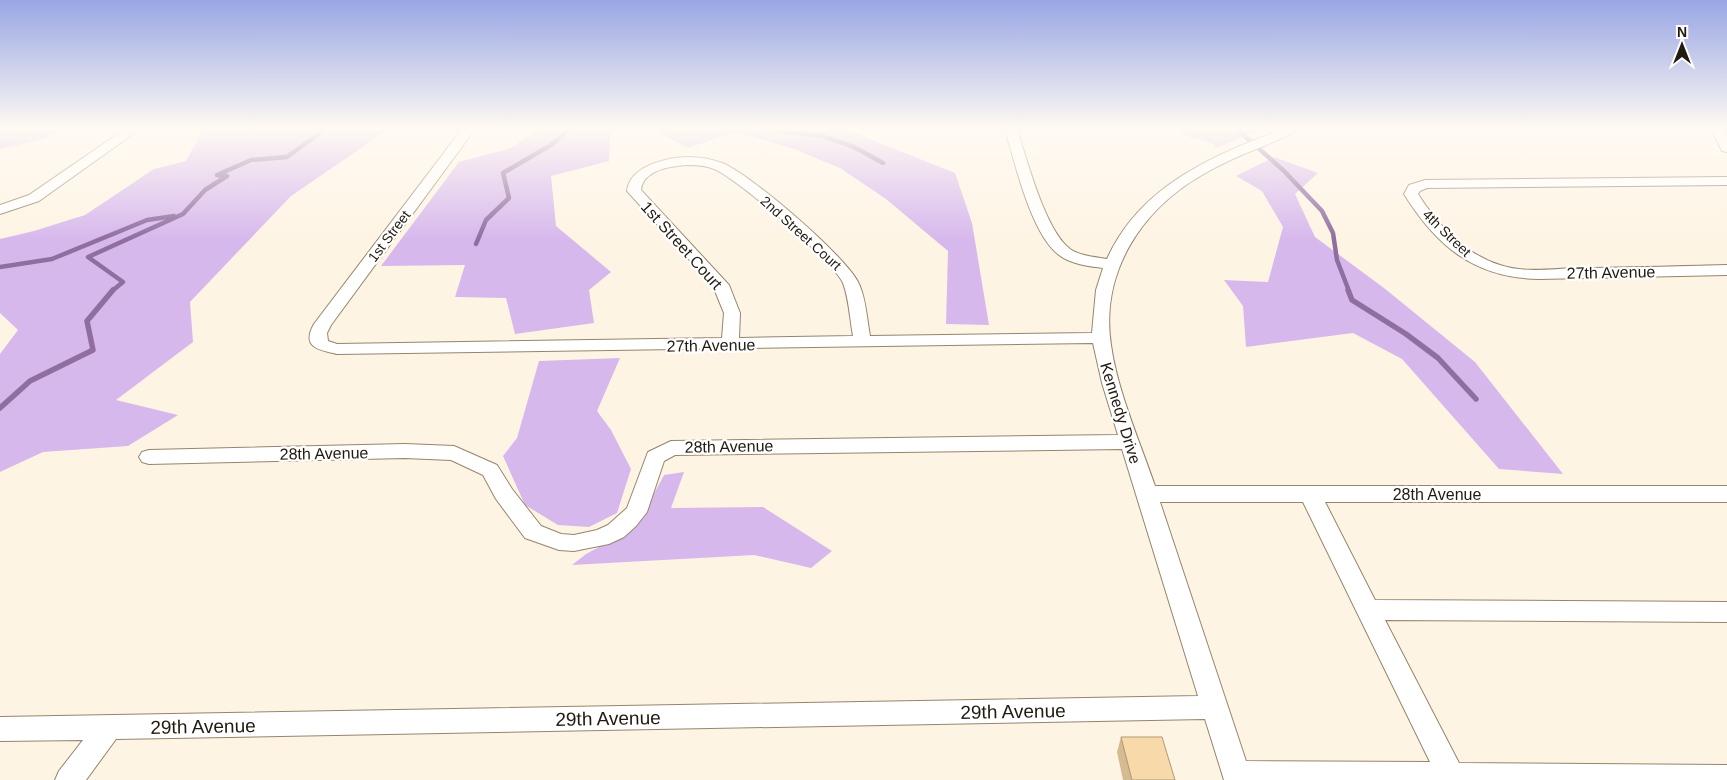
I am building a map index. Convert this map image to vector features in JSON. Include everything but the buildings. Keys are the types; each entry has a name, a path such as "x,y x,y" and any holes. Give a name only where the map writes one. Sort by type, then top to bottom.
{"street":[{"path":"0,210 16,206 34,198 82,165"},
{"name":"1st Street","path":"322,345 318,340 318,333 322,324 442,165"},
{"name":"1st Street Court","path":"662,165 640,176 636,181 634,191 721,285 732,313 730,344"},
{"name":"2nd Street Court","path":"718,165 744,182 783,215 846,276 851,284 863,342"},
{"path":"1023,165 1054,243 1073,256 1110,264"},
{"name":"Kennedy Drive","path":"1209,165 1169,190 1142,214 1125,235 1110,264 1101,311 1101,338 1111,383 1129,442 1237,777"},
{"name":"4th Street","path":"1495,269 1466,253 1428,217 1411,194 1414,188 1425,184 1727,180"},
{"name":"27th Avenue","path":"1495,269 1532,274 1727,270"},
{"name":"27th Avenue","path":"322,345 336,349 1101,338"},
{"name":"28th Avenue","path":"150,457 413,451 454,453 490,470 504,494 533,532 559,542 574,543 601,538 616,531 628,520 636,512 656,457 671,448 700,446 1129,442"},
{"name":"28th Avenue","path":"1146,494 1727,494"},
{"path":"1310,494 1452,779"},
{"path":"1368,610 1727,612"},
{"name":"29th Avenue","path":"0,729 1216,707"},
{"path":"69,780 109,728"},
{"path":"1237,777 1452,779 1727,778"}],"shaded area":[{"path":"168,165 336,165 291,196 190,302 193,342 116,400 178,415 128,446 43,452 0,472 0,354 18,330 0,313 0,239 34,231 85,215 154,169"},
{"path":"456,165 592,165 551,176 556,226 611,272 589,290 594,323 515,334 506,298 455,297 465,265 381,266"},
{"path":"834,165 936,165 955,173 972,223 989,325 946,324 948,251 886,199"},
{"path":"1257,165 1297,165 1318,173 1295,194 1315,237 1384,288 1475,362 1563,474 1499,469 1402,359 1353,333 1246,347 1243,306 1224,280 1268,282 1283,227 1262,191 1236,176"},
{"path":"620,358 597,411 611,430 631,469 617,513 589,527 558,525 525,505 503,456 517,438 539,361"},
{"path":"684,472 671,508 763,507 832,551 811,568 754,555 572,565 586,554 636,527 664,475"}],"waterway":[{"path":"113,291 123,282 88,257 183,214 205,190 227,176 217,175 239,165"},
{"path":"476,244 486,220 509,198 503,173 516,165"},
{"path":"1278,165 1322,211 1333,233 1337,260 1349,291"},
{"path":"0,267 52,259 147,220 174,216"},
{"path":"1348,290 1352,300 1406,334 1438,358 1476,399"},
{"path":"0,408 30,381 93,350 87,321 113,291"}]}
